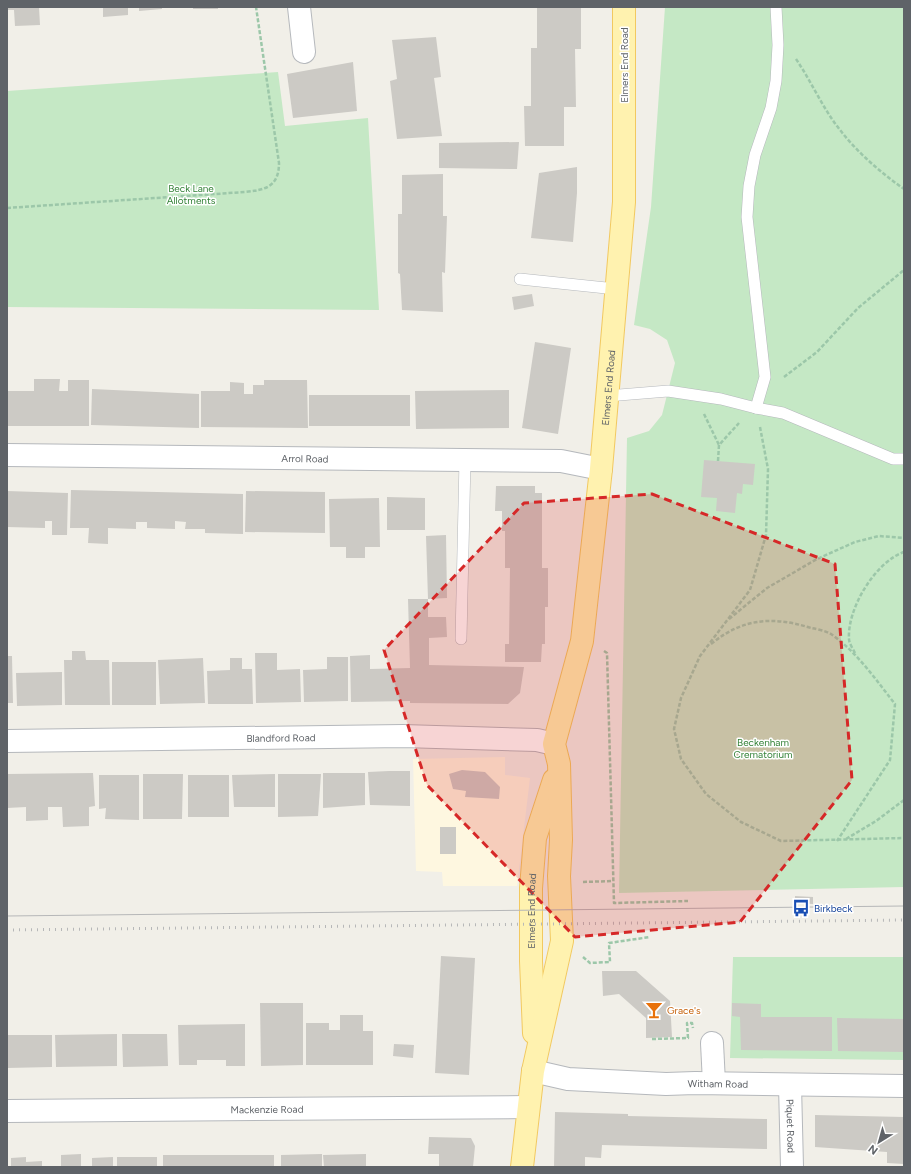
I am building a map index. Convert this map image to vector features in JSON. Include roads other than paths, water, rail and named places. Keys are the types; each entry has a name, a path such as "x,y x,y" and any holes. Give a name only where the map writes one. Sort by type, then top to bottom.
{"main road":[{"name":"Elmers End Road","path":"534,1067 531,961 531,888 535,838 582,641 601,470 624,202 624,7"},
{"name":"Elmers End Road","path":"522,1167 528,1106 534,1067 562,941 559,876 561,840 556,754"}],"street":[{"path":"299,7 304,52"},
{"name":"Arrol Road","path":"7,455 561,461 601,470"},
{"name":"Blandford Road","path":"7,741 402,736 537,740 556,754"},
{"path":"712,1043 714,1083"},
{"name":"Witham Road","path":"534,1067 568,1079 666,1084 714,1083 904,1086"},
{"name":"Piquet Road","path":"790,1085 792,1167"},
{"name":"Mackenzie Road","path":"7,1111 528,1106"}],"lane":[{"path":"755,407 761,395 765,377 747,216 749,186 755,155 771,108 774,88 777,31 776,7"},
{"path":"520,279 616,289"},
{"path":"607,396 668,391 722,399 783,413 899,459 904,467"},
{"path":"461,639 465,460"}],"tram line":[{"path":"7,916 904,906"}],"railway":[{"path":"7,930 904,920"}],"place":[{"name":"Birkbeck","path":"801,908"},
{"name":"Grace's","path":"654,1010"}],"park label":[{"name":"Beck Lane Allotments","path":"191,194"},
{"name":"Beckenham Crematorium","path":"763,748"}]}
